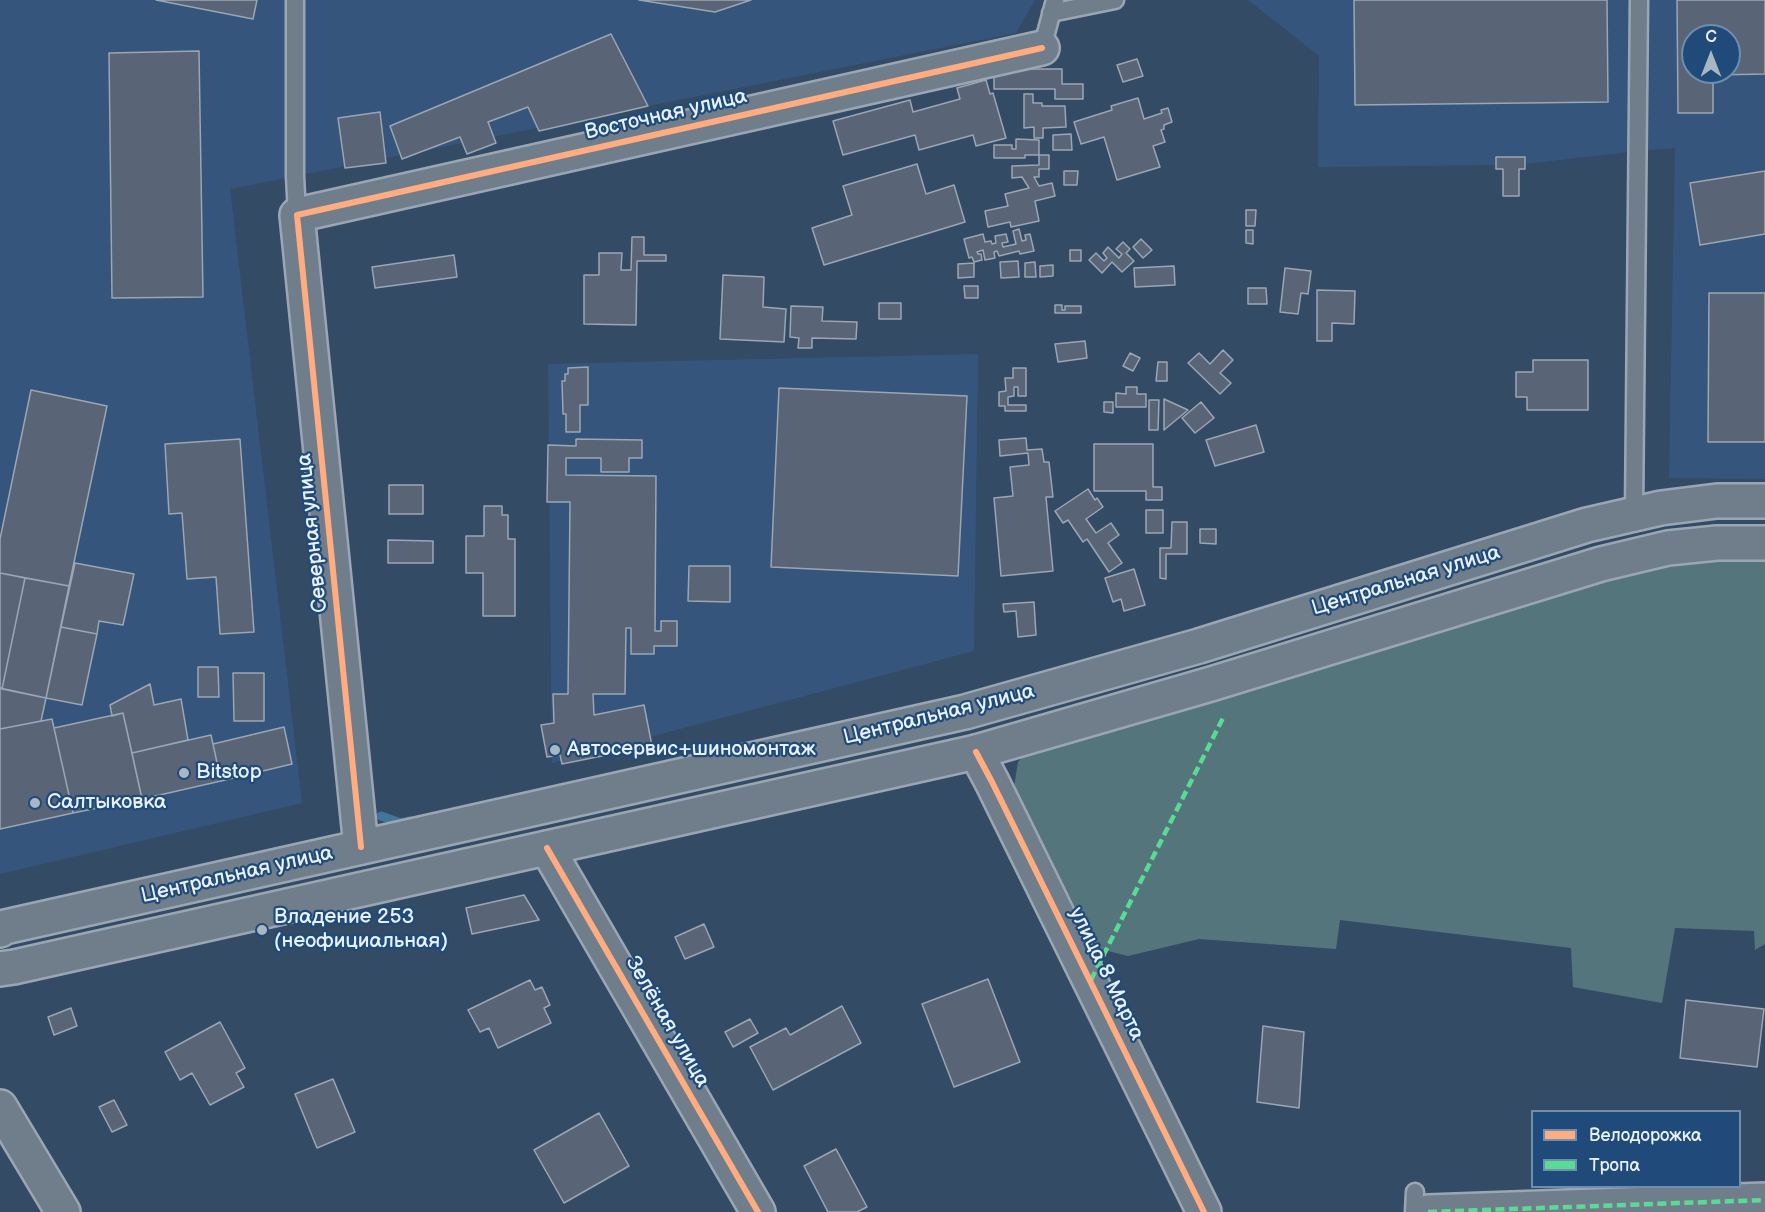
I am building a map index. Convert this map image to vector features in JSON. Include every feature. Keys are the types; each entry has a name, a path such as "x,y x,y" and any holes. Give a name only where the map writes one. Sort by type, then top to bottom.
{"main road":[{"name":"Восточная улица","path":"297,215 1042,48"},
{"name":"Северная улица","path":"297,215 361,847"},
{"name":"Центральная улица","path":"0,930 5,927 965,712 1199,646 1587,525 1661,508 1717,501 1765,501"},
{"name":"Центральная улица","path":"0,969 976,752 1211,684 1601,564 1668,548 1717,543 1765,543"},
{"name":"улица 8 Марта","path":"976,752 1204,1212"},
{"name":"Зелёная улица","path":"548,848 758,1212"},
{"path":"0,1107 63,1212"},
{"path":"1422,1202 1517,1210 1765,1200"}],"lane":[{"path":"295,0 297,215"},
{"path":"1042,48 1053,7 1115,0"},
{"path":"1634,514 1639,0"},
{"path":"1414,1212 1422,1202"}],"shaded area":[{"path":"0,0 1035,0 1016,33 230,189 302,803 0,874"},
{"path":"1248,0 1765,0 1765,479 1669,478 1675,148 1525,164 1524,157 1497,157 1496,165 1318,167 1319,56"},
{"path":"978,354 974,651 552,763 548,364"}],"green space":[{"path":"1765,552 1765,944 1755,950 1754,931 1675,928 1662,1003 1573,987 1571,948 1340,920 1336,949 1199,939 1128,956 1096,948 1014,787 1018,762 1033,744 1603,572"}],"building":[{"path":"156,0 257,0 253,19"},
{"path":"639,0 751,0 715,12"},
{"path":"1354,0 1607,0 1608,102 1355,105"},
{"path":"1677,0 1765,0 1765,74 1741,74 1741,24 1681,24 1681,84 1713,84 1713,113 1678,113"},
{"path":"611,34 648,106 539,131 528,107 488,122 496,143 467,154 460,137 402,159 390,126"},
{"path":"199,51 203,297 112,298 109,53"},
{"path":"1137,59 1143,76 1123,82 1117,65"},
{"path":"994,69 1062,69 1062,84 1083,84 1083,99 1055,99 1055,89 994,89"},
{"path":"986,80 990,94 993,93 1006,138 976,146 973,135 919,150 915,135 843,155 833,121 910,100 913,112 960,99 957,88"},
{"path":"1024,94 1033,94 1033,103 1042,103 1042,106 1065,106 1066,127 1043,128 1043,138 1034,138 1034,127 1024,128"},
{"path":"1138,98 1144,119 1162,113 1161,110 1168,108 1172,122 1164,125 1164,129 1161,130 1165,142 1153,146 1160,167 1117,180 1104,137 1081,144 1074,122 1112,110 1111,106"},
{"path":"380,112 386,163 345,168 338,118"},
{"path":"1071,134 1072,150 1053,150 1053,135"},
{"path":"1016,139 1039,140 1039,155 1025,155 1025,158 994,158 994,145 1012,145 1012,149 1016,149"},
{"path":"1039,155 1049,155 1049,169 1039,169 1039,177 1034,177 1039,186 1052,183 1055,196 1035,201 1039,221 1011,227 1010,222 988,227 985,211 1008,206 1005,194 1029,188 1022,177 1012,178 1012,166 1039,165"},
{"path":"1496,157 1525,157 1525,169 1519,169 1519,196 1503,196 1503,169 1496,169"},
{"path":"917,164 926,194 954,185 965,222 824,265 812,228 852,215 843,186"},
{"path":"1064,171 1078,171 1077,185 1064,185"},
{"path":"1765,171 1765,234 1700,245 1690,183"},
{"path":"1246,210 1256,210 1255,226 1246,226"},
{"path":"1019,229 1022,241 1026,240 1025,235 1030,234 1034,251 1020,254 1019,251 999,256 997,251 994,252 995,258 985,260 983,250 977,252 981,254 982,260 974,262 972,257 969,258 964,239 983,234 985,242 991,241 992,244 996,243 995,236 1006,234 1008,242 1002,243 1003,247 1016,244 1013,231"},
{"path":"1246,230 1253,230 1253,244 1246,243"},
{"path":"632,237 644,237 644,255 666,255 666,261 637,261 636,325 584,324 584,275 599,275 599,253 622,253 621,270 631,270"},
{"path":"1141,239 1152,250 1143,258 1133,247"},
{"path":"1123,242 1130,249 1126,253 1134,261 1122,272 1112,262 1102,273 1089,260 1096,253 1104,261 1107,258 1103,253 1108,247 1119,258 1122,254 1116,249"},
{"path":"1070,250 1081,250 1081,261 1070,261"},
{"path":"454,255 457,277 375,288 372,267"},
{"path":"1018,261 1019,277 1001,278 1000,262"},
{"path":"1035,262 1036,277 1025,277 1025,263"},
{"path":"974,263 974,277 958,278 958,264"},
{"path":"1053,265 1053,276 1040,277 1040,266"},
{"path":"1174,266 1175,285 1135,287 1134,268"},
{"path":"1285,268 1311,271 1308,294 1301,293 1298,314 1280,312"},
{"path":"723,275 764,277 763,307 786,309 784,342 720,339"},
{"path":"964,286 978,286 978,298 965,298"},
{"path":"1248,288 1266,288 1267,304 1248,304"},
{"path":"1317,290 1355,291 1354,324 1332,323 1332,341 1317,341"},
{"path":"1709,293 1765,293 1765,442 1708,442"},
{"path":"879,303 901,303 901,319 879,319"},
{"path":"1055,305 1062,305 1062,310 1065,310 1065,306 1081,306 1081,313 1055,313"},
{"path":"791,306 823,307 822,321 857,322 856,339 812,338 812,348 798,348 799,338 790,337"},
{"path":"1085,341 1087,358 1058,362 1055,344"},
{"path":"1223,350 1233,360 1220,373 1231,383 1220,394 1188,363 1199,353 1210,364"},
{"path":"1130,353 1140,358 1133,371 1123,366"},
{"path":"1533,360 1588,360 1588,410 1527,410 1527,397 1516,397 1516,372 1533,372"},
{"path":"1158,362 1167,362 1167,381 1156,381"},
{"path":"588,367 588,405 580,405 580,432 566,432 562,381 565,381 568,368"},
{"path":"1013,368 1026,368 1026,396 1018,396 1018,387 1014,387 1014,396 1008,397 1008,405 1026,405 1026,411 1005,411 1005,406 999,406 999,392 1006,391 1005,378 1013,378"},
{"path":"1126,387 1137,387 1137,394 1146,394 1146,407 1116,407 1116,393 1126,394"},
{"path":"779,388 967,396 958,576 771,567"},
{"path":"31,390 107,406 69,586 0,573 0,539"},
{"path":"1164,399 1188,410 1164,430"},
{"path":"1149,400 1159,400 1158,430 1149,430"},
{"path":"1104,402 1113,402 1113,413 1104,412"},
{"path":"1201,402 1214,418 1195,433 1182,418"},
{"path":"1256,425 1264,452 1215,466 1206,440"},
{"path":"1026,438 1027,450 1042,449 1044,462 1049,462 1053,497 1046,497 1053,571 1001,576 994,498 1013,496 1010,467 1029,465 1028,453 1000,456 999,440"},
{"path":"240,439 254,632 220,634 216,577 187,579 182,513 169,514 165,444"},
{"path":"576,439 642,440 642,458 629,458 629,472 601,472 601,458 566,458 566,475 656,476 655,631 661,631 661,621 677,621 677,646 654,646 654,654 631,654 631,628 626,628 625,694 593,694 594,715 644,705 652,746 562,764 560,755 547,757 541,725 554,723 553,694 568,694 570,502 547,502 548,445 576,446"},
{"path":"1094,444 1153,444 1153,487 1162,487 1162,500 1146,500 1146,491 1094,491"},
{"path":"389,485 423,485 423,514 389,514"},
{"path":"1088,489 1103,507 1086,519 1096,533 1111,523 1119,535 1108,543 1122,563 1109,572 1087,539 1083,542 1068,520 1063,523 1055,511"},
{"path":"484,506 502,506 502,515 508,515 508,539 515,539 515,616 483,616 483,573 466,573 466,536 484,536"},
{"path":"1146,510 1163,510 1163,533 1146,533"},
{"path":"1172,522 1187,522 1187,554 1166,554 1166,579 1160,578 1160,548 1171,548"},
{"path":"1200,529 1216,529 1216,544 1200,543"},
{"path":"388,540 433,541 433,563 388,563"},
{"path":"75,563 134,574 123,625 99,621 97,634 61,627"},
{"path":"689,566 730,566 730,602 688,601"},
{"path":"1134,569 1145,605 1124,611 1121,599 1113,602 1105,578"},
{"path":"0,573 25,578 2,689 0,688"},
{"path":"25,578 69,586 46,698 2,689"},
{"path":"1034,602 1036,635 1018,637 1016,611 1004,612 1003,604"},
{"path":"61,627 97,634 82,705 46,698"},
{"path":"198,667 218,667 219,697 198,697"},
{"path":"233,673 264,673 264,721 234,721"},
{"path":"150,684 154,705 181,699 188,740 132,753 123,713 112,716 110,705"},
{"path":"0,688 46,698 41,721 0,729"},
{"path":"123,713 142,799 73,813 54,728"},
{"path":"52,719 73,813 0,829 0,729"},
{"path":"284,727 292,764 221,781 213,744"},
{"path":"211,735 221,781 142,799 132,753"},
{"path":"524,895 539,920 472,934 466,908"},
{"path":"704,924 714,947 685,959 675,937"},
{"path":"988,979 1020,1062 954,1087 922,1004"},
{"path":"530,980 535,990 542,987 550,1005 544,1008 551,1023 498,1048 489,1028 480,1032 468,1010"},
{"path":"1686,1000 1764,1009 1757,1067 1680,1058"},
{"path":"842,1006 861,1043 773,1090 750,1047 786,1028 790,1035"},
{"path":"71,1008 77,1026 54,1035 48,1017"},
{"path":"750,1019 758,1033 733,1047 725,1032"},
{"path":"220,1022 245,1068 236,1073 244,1087 210,1105 192,1073 180,1080 165,1052"},
{"path":"1263,1026 1304,1032 1299,1108 1257,1102"},
{"path":"333,1079 355,1132 317,1148 295,1094"},
{"path":"114,1100 127,1125 112,1132 99,1107"},
{"path":"599,1113 629,1166 564,1203 534,1150"},
{"path":"836,1149 867,1207 857,1212 828,1212 804,1166"}],"waterway":[{"path":"381,816 401,823 410,821"}],"marked path":[{"path":"1091,980 1223,718"},
{"path":"1428,1212 1765,1200"}],"cycle path":[{"path":"361,847 297,215 1042,48"},
{"path":"976,752 1204,1212"},
{"path":"547,848 758,1212"}],"place":[{"name":"Автосервис+шиномонтаж","path":"555,750"},
{"name":"Bitstop","path":"184,773"},
{"name":"Салтыковка","path":"35,803"},
{"name":"Владение 253 (неофициальная)","path":"262,930"}]}
